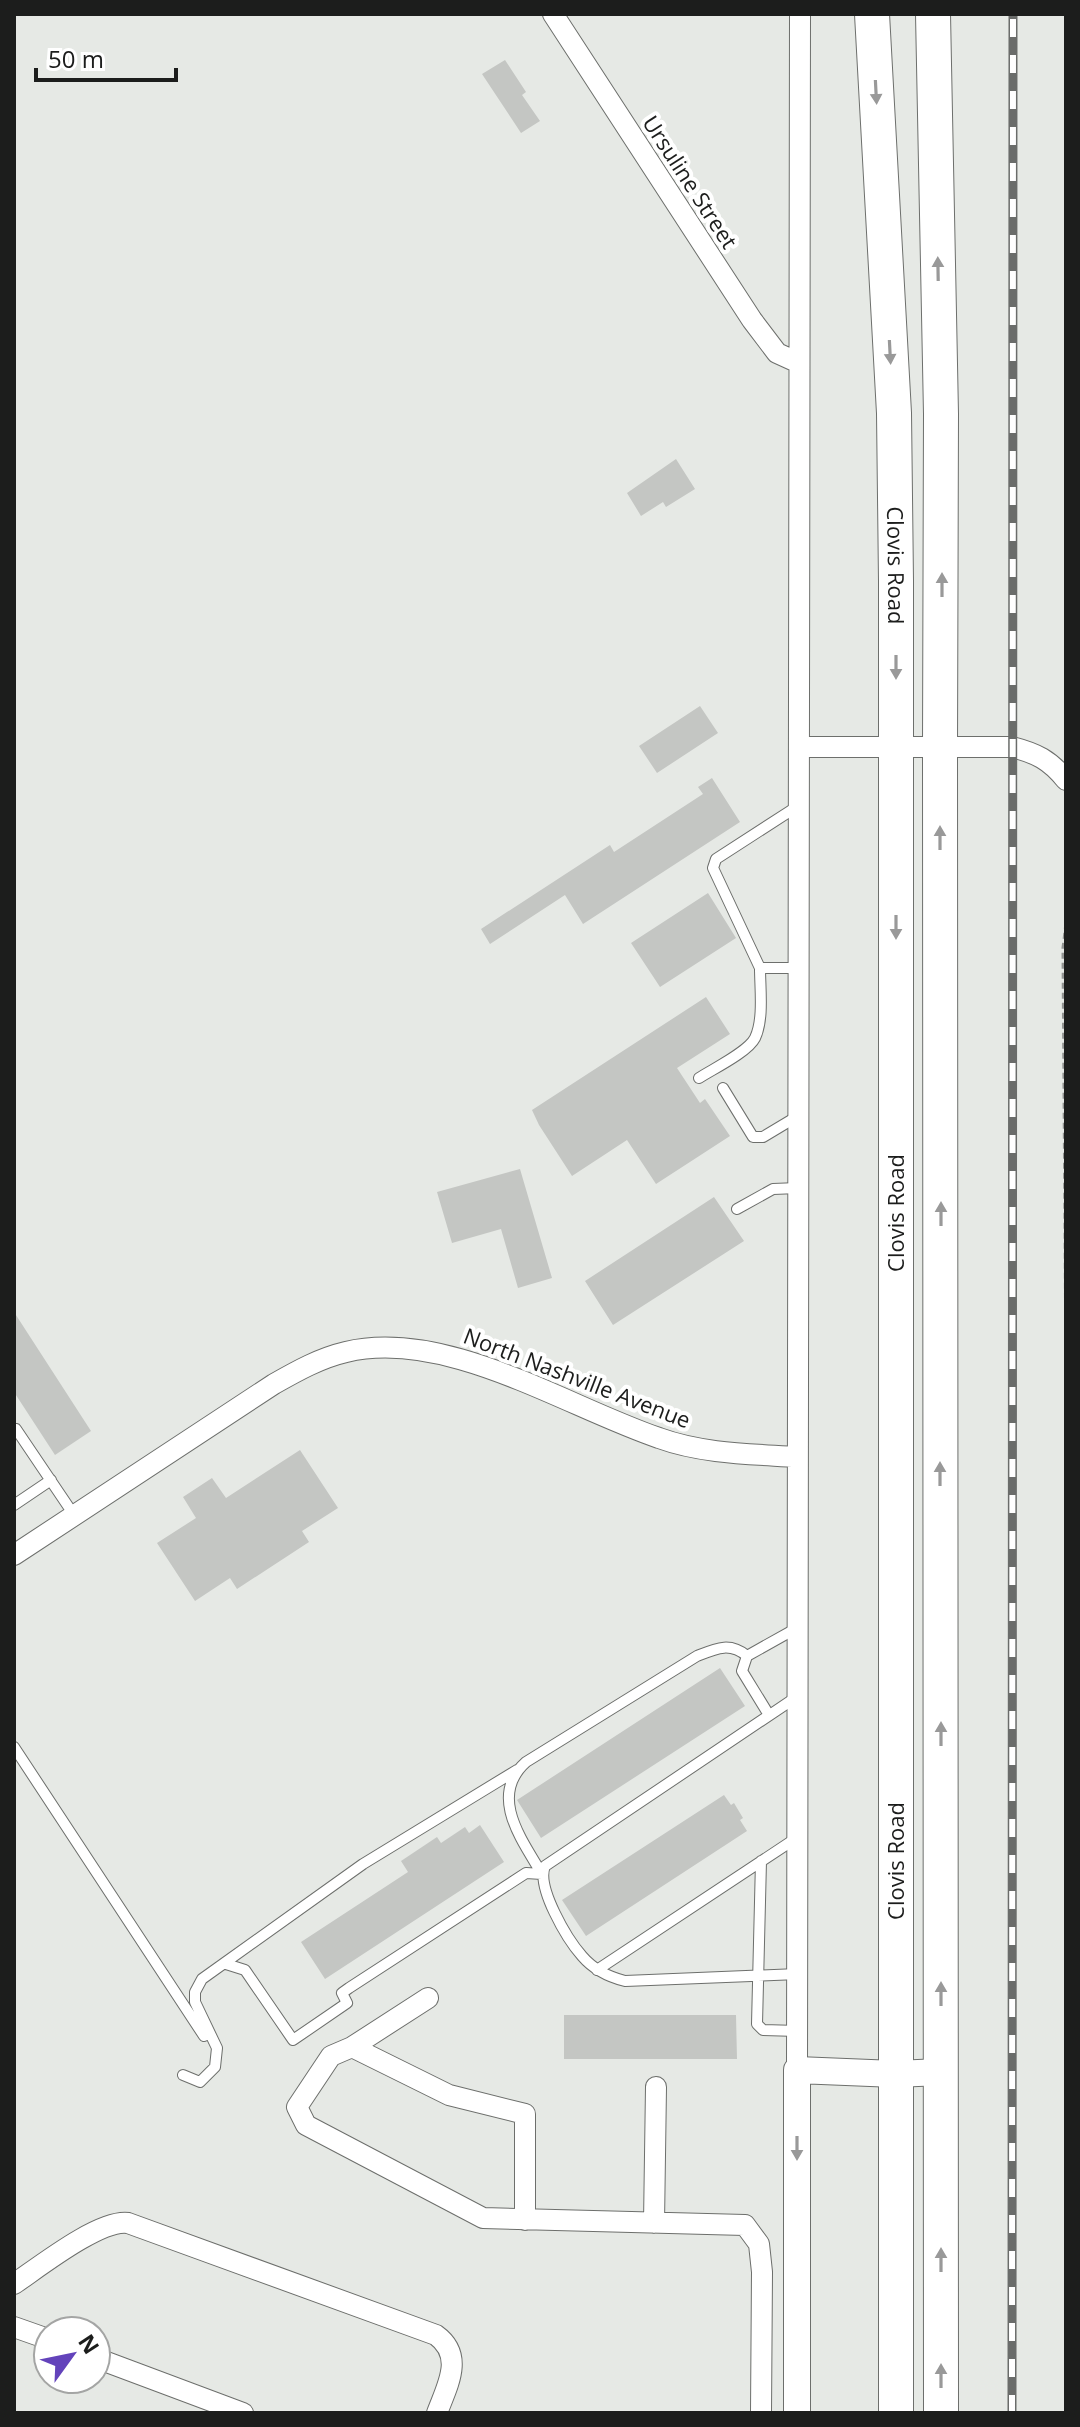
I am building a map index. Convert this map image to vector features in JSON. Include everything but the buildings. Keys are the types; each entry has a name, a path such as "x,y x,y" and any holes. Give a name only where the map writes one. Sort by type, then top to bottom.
{"highway":[{"name":"Clovis Road","path":"872,14 894,413 896,2413"},
{"name":"Clovis Road","path":"933,14 941,414 941,2413"}],"street":[{"name":"Ursuline Street","path":"553,14 752,320 777,353 799,363"},
{"path":"797,2413 800,14"},
{"path":"800,747 1012,747 1035,752 1053,764 1066,780"},
{"name":"North Nashville Avenue","path":"14,1555 274,1384 347,1352 413,1350 452,1356 660,1439 716,1451 797,1457"},
{"path":"428,1998 352,2047 331,2056 297,2107 306,2125 483,2218 745,2225 759,2244 762,2272 761,2413"},
{"path":"352,2047 449,2095 525,2114 525,2220"},
{"path":"797,2070 895,2074 941,2072"},
{"path":"654,2223 656,2087"},
{"path":"14,2284 98,2229 115,2223 128,2223 436,2335 444,2342 453,2363 437,2413"},
{"path":"112,2364 243,2413"}],"lane":[{"path":"699,1078 749,1046 756,1036 759,1011 760,968 713,864 800,805"},
{"path":"760,968 799,968"},
{"path":"723,1088 753,1137 763,1137 798,1116"},
{"path":"737,1209 773,1189 798,1188"},
{"path":"16,1429 74,1515"},
{"path":"14,1505 51,1480"},
{"path":"769,1715 742,1671 747,1656 799,1627"},
{"path":"183,2075 200,2082 215,2067 217,2048 195,2002 195,1992 202,1979 363,1864 697,1656 729,1647 747,1656"},
{"path":"798,1974 625,1981 597,1970 581,1956 556,1916 542,1883 542,1874 545,1866 799,1695"},
{"path":"14,1747 216,2055"},
{"path":"517,1770 509,1801 510,1816 542,1874"},
{"path":"597,1970 799,1836"},
{"path":"761,1861 757,2024 760,2028 798,2031"},
{"path":"226,1964 245,1970 293,2040 347,2003 342,1993 349,1988 526,1873 542,1874"}],"path":[{"path":"1066,923 1063,964 1066,1373"},
{"path":"1066,1598 1066,1813"}],"railway":[{"path":"1012,2413 1013,14"}]}
